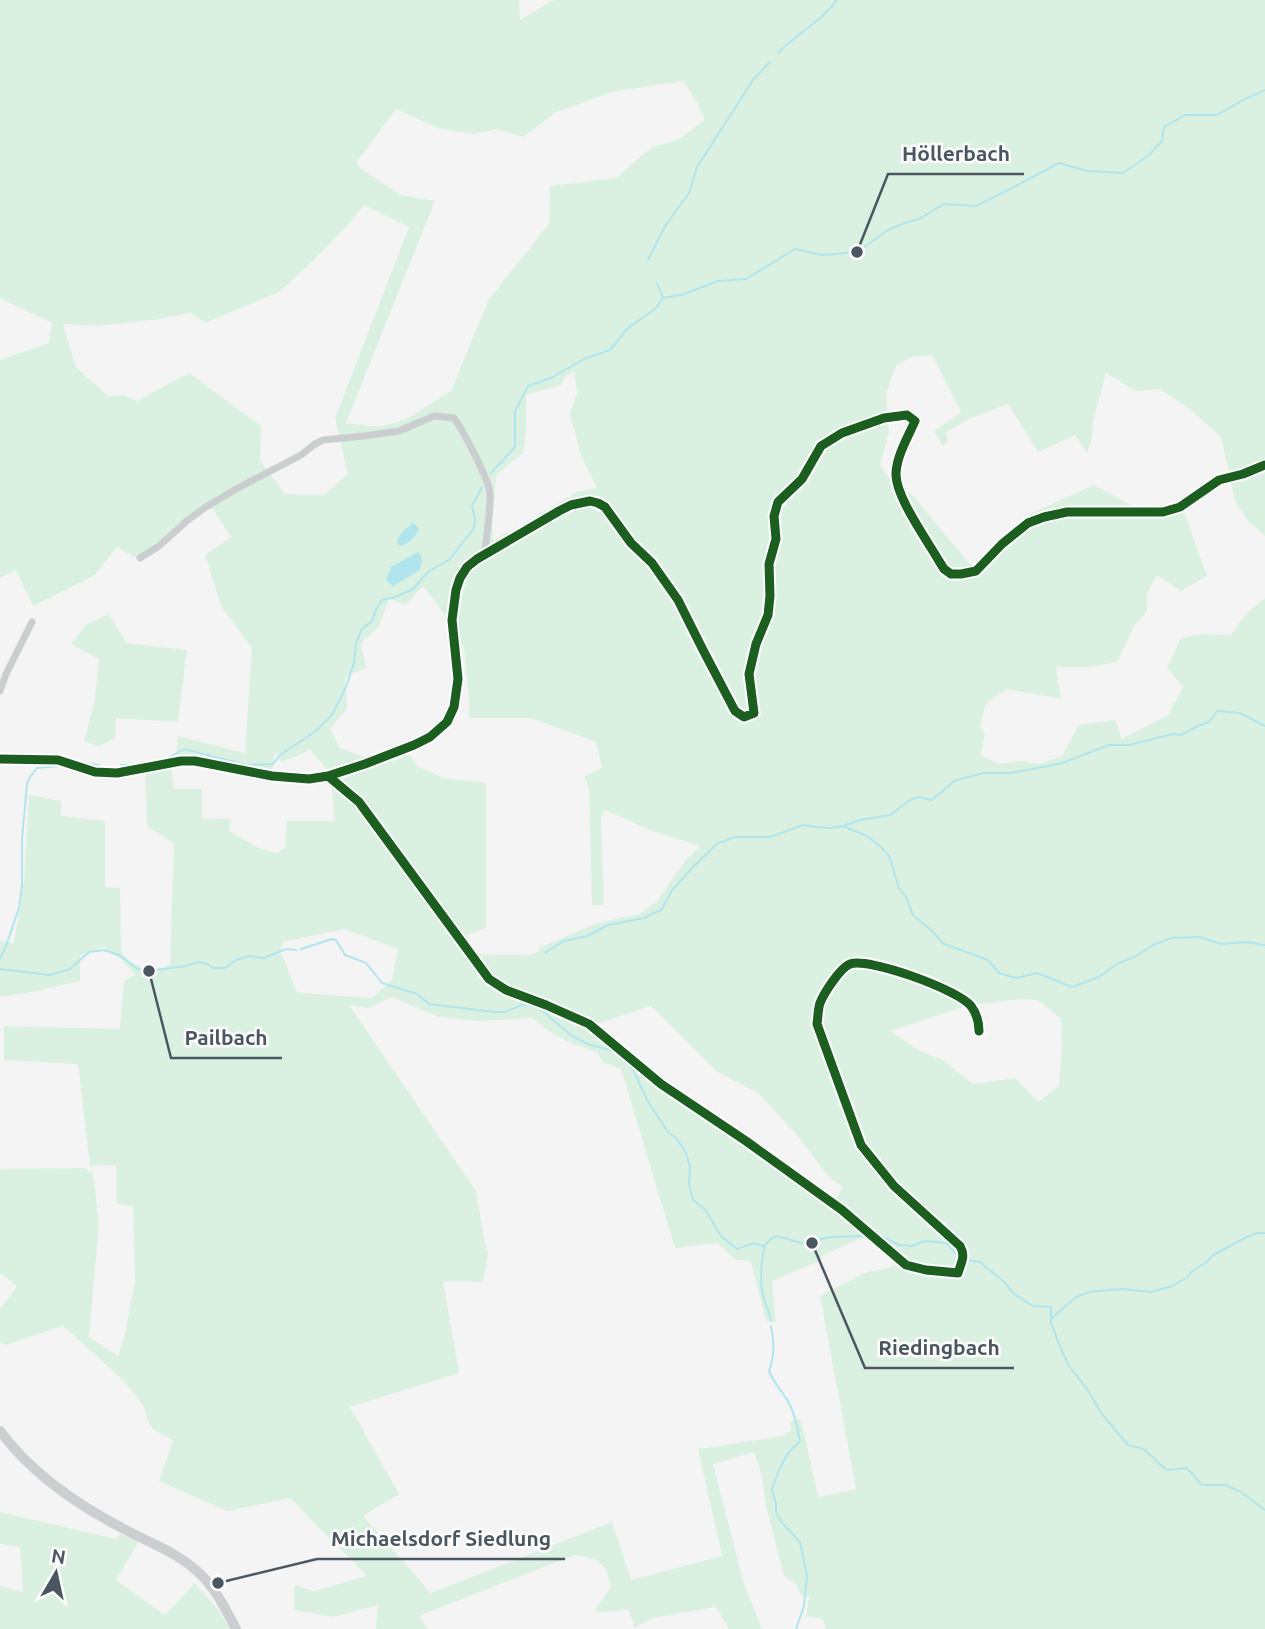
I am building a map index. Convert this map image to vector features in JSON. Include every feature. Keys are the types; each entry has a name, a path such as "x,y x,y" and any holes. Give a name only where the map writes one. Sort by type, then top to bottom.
{"main road":[{"path":"0,1431 27,1462 71,1498 124,1530 172,1553 198,1572 216,1593 236,1629"}],"street":[{"path":"0,759 58,760 106,773 132,772 188,761 272,776 309,779 328,776 414,745 430,737 447,722 454,707 458,689 452,620 456,590 467,567 571,505 590,501 605,507 631,543 652,563 678,600 735,710 744,717 754,713 748,674 768,615 769,564 776,539 774,516 778,502 802,479 821,446 842,433 884,418 907,415 915,421 898,459 896,475 900,493 944,569 951,573 976,571 1019,530 1044,516 1067,512 1163,512 1180,507 1219,480 1243,474 1264,464"},
{"path":"140,558 159,546 206,507 323,440 399,431 434,416 454,418 485,478 490,493 485,554"},
{"path":"0,691 32,622"},
{"path":"328,776 359,802 489,979 506,990 546,1004 589,1024 661,1084 842,1210 906,1265 958,1273 963,1258 962,1251 960,1246 894,1186 861,1145 817,1024 820,1004 836,978 849,964 865,962 953,992 970,1004 979,1020 979,1031"}],"green space":[{"path":"0,0 519,0 520,20 554,0 1265,0 1265,536 1249,522 1235,501 1221,437 1192,411 1160,389 1136,391 1106,373 1087,453 1075,435 1038,452 1008,404 971,418 946,432 948,440 943,446 934,431 961,412 932,355 911,357 896,366 886,393 889,433 880,464 888,477 907,494 909,491 968,562 975,566 1032,513 1094,485 1140,510 1181,504 1207,576 1181,591 1157,575 1147,594 1147,611 1134,626 1117,662 1092,667 1056,667 1061,699 1007,689 986,703 980,726 985,734 981,756 1000,764 1019,761 1039,764 1062,756 1079,725 1115,720 1122,739 1168,715 1183,687 1167,668 1181,638 1202,634 1231,635 1245,615 1265,598 1265,1629 826,1629 823,1619 806,1617 809,1597 802,1597 795,1583 784,1576 766,1506 762,1476 754,1452 713,1464 744,1584 762,1629 729,1629 716,1607 653,1618 634,1628 629,1609 595,1613 611,1587 607,1572 596,1560 575,1555 421,1615 420,1618 428,1629 376,1629 378,1605 333,1617 294,1610 295,1585 314,1591 367,1576 290,1498 227,1511 159,1481 173,1441 153,1429 144,1406 123,1380 63,1326 5,1345 0,1343 0,1309 17,1286 0,1273 0,1169 84,1168 93,1173 99,1222 89,1337 118,1356 135,1281 133,1206 117,1204 116,1165 90,1166 78,1064 4,1060 4,1026 120,1029 124,981 135,975 118,956 103,947 80,956 80,981 0,997 0,941 14,943 24,882 29,795 61,801 61,816 105,821 105,887 120,888 121,950 129,961 150,968 170,964 174,843 147,827 145,766 170,759 174,789 202,789 202,818 231,819 229,831 261,849 277,853 285,848 287,821 335,821 330,772 309,749 282,762 275,753 272,773 176,757 178,736 245,753 252,648 221,606 205,555 231,537 209,503 141,555 134,557 117,547 95,575 33,606 16,570 0,578 0,360 49,343 52,323 0,298","holes":["683,81 705,120 679,139 651,148 616,178 550,186 549,224 489,299 451,391 405,420 377,427 346,423 435,201 401,195 360,168 357,162 396,109 440,129 474,134 496,129 524,137 554,113 612,92","364,205 409,227 335,418 348,474 324,495 285,494 260,461 261,426 189,373 137,401 123,395 108,396 76,367 63,324 95,326 191,313 205,323 279,292 312,262","574,372 577,393 570,413 581,456 597,488 577,492 493,541 496,475 523,453 526,395 561,385 566,376","423,586 447,618 449,639 464,646 469,718 531,718 596,742 602,768 584,777 589,787 592,905 604,905 601,818 605,810 653,831 700,846 685,861 657,901 639,914 597,923 539,948 540,951 530,955 472,954 462,937 486,928 486,783 443,778 417,766 410,755 382,764 340,748 330,728 347,709 345,677 366,668 361,643 378,628 389,599 405,605","344,929 398,949 392,980 372,998 297,992 280,950 283,942","391,997 439,1017 480,1021 532,1018 555,1035 597,1052 603,1062 621,1069 675,1248 717,1243 736,1260 751,1261 766,1321 776,1322 772,1281 820,1261 823,1255 859,1239 870,1238 896,1263 889,1268 867,1272 820,1296 856,1489 818,1497 801,1419 790,1422 791,1430 783,1436 698,1449 722,1556 631,1580 612,1522 431,1593 363,1516 399,1494 350,1407 459,1373 443,1281 483,1282 488,1253 476,1191 349,1005 369,1008","1020,999 1038,1000 1061,1019 1059,1086 1039,1102 1015,1078 973,1084 943,1060 918,1050 891,1031 965,1006","651,1006 716,1071 758,1093 795,1133 828,1176 843,1187 836,1200 680,1094 597,1024"]},
{"path":"109,614 126,643 187,650 178,722 116,718 115,738 100,746 84,742 95,699 99,659 71,644 86,625"},
{"path":"0,1512 116,1539 120,1534 138,1542 116,1580 165,1615 195,1583 219,1611 230,1629 0,1629 0,1586 23,1592 20,1547 0,1544"}],"water":[{"path":"413,523 419,528 415,536 402,546 397,544 400,535"},
{"path":"418,552 422,557 420,570 393,586 386,580 391,567"}],"waterway":[{"path":"778,53 837,0"},
{"path":"648,260 665,226 689,193 697,167 753,80 770,62"},
{"path":"491,473 515,447 515,411 528,386 551,378 584,359 610,350 628,328 655,309 663,298 681,295 718,281 746,279 795,249 822,255 857,252 888,230 919,219 944,204 976,206 1059,163 1087,171 1123,173 1149,155 1162,141 1164,127 1185,115 1217,115 1265,90"},
{"path":"657,283 663,298"},
{"path":"168,758 184,749 247,765 273,764 280,755 316,731 332,715 346,687 362,629 372,621 382,600 413,589 428,572 450,559 474,528 472,506 482,487"},
{"path":"546,952 564,941 587,936 608,925 644,918 661,910 672,890 696,864 718,843 736,837 770,837 803,825 831,828 890,815 918,797 932,800 954,781 983,773 1010,773 1062,763 1109,745 1129,745 1173,734 1181,735 1209,722 1217,711 1240,713 1265,726"},
{"path":"83,763 99,765"},
{"path":"121,765 136,765"},
{"path":"0,959 19,908 27,784 37,768 60,766"},
{"path":"843,826 867,836 889,856 899,888 913,915 944,944 988,960 999,973 1016,978 1037,973 1072,987 1099,977 1117,964 1171,938 1200,937 1221,944 1246,942 1265,945"},
{"path":"301,949 336,940 345,955 366,963 382,983 417,994 429,1004 494,1012 505,1012 524,1004 539,1008 572,1036 617,1054 632,1067 647,1100 668,1132 685,1151 690,1166 689,1184 693,1200 705,1209 721,1236 737,1249 754,1244 764,1247"},
{"path":"0,969 50,975 70,969 89,952 104,950 121,956 137,969 149,971 198,962 213,968 225,968 236,960 249,956 264,958 286,949 296,950"},
{"path":"875,1233 899,1245 912,1246 925,1241 946,1243 959,1257"},
{"path":"1052,1318 1076,1297 1089,1292 1122,1289 1151,1292 1172,1286 1188,1277 1213,1255 1249,1236 1265,1233"},
{"path":"764,1246 777,1236 805,1244 829,1237 865,1236"},
{"path":"764,1248 761,1287 771,1321"},
{"path":"967,1260 980,1262 1014,1294 1033,1306 1051,1307 1051,1323 1069,1366 1102,1414 1128,1445 1144,1449 1166,1470 1187,1468 1202,1485 1225,1485 1241,1492 1265,1510"},
{"path":"771,1326 773,1348 769,1371 788,1401 796,1420 800,1441 788,1453 772,1489 776,1512 782,1523 800,1542 807,1576 804,1606 796,1629"}],"cycle path":[{"path":"0,759 58,760 95,772 117,773 181,761 195,761 272,776 309,779 328,776 414,745 430,737 447,722 454,707 458,679 452,620 456,590 467,567 559,511 590,501 605,507 631,543 652,563 678,600 735,711 744,717 754,713 749,674 756,644 768,615 769,564 776,539 774,516 778,502 802,479 821,446 842,433 884,418 907,415 915,421 898,460 897,483 913,518 944,569 951,574 976,571 1002,544 1028,523 1044,517 1067,512 1163,512 1180,507 1219,480 1265,465"},
{"path":"328,776 359,802 489,979 506,990 589,1024 661,1084 842,1210 906,1265 958,1273 963,1253 960,1246 894,1186 861,1145 817,1024 820,1003 846,966 860,963 875,965 913,976 963,999 975,1012 979,1031"}],"place":[{"name":"Höllerbach","path":"857,252"},
{"name":"Pailbach","path":"149,971"},
{"name":"Riedingbach","path":"812,1243"},
{"name":"Michaelsdorf Siedlung","path":"218,1583"}]}
